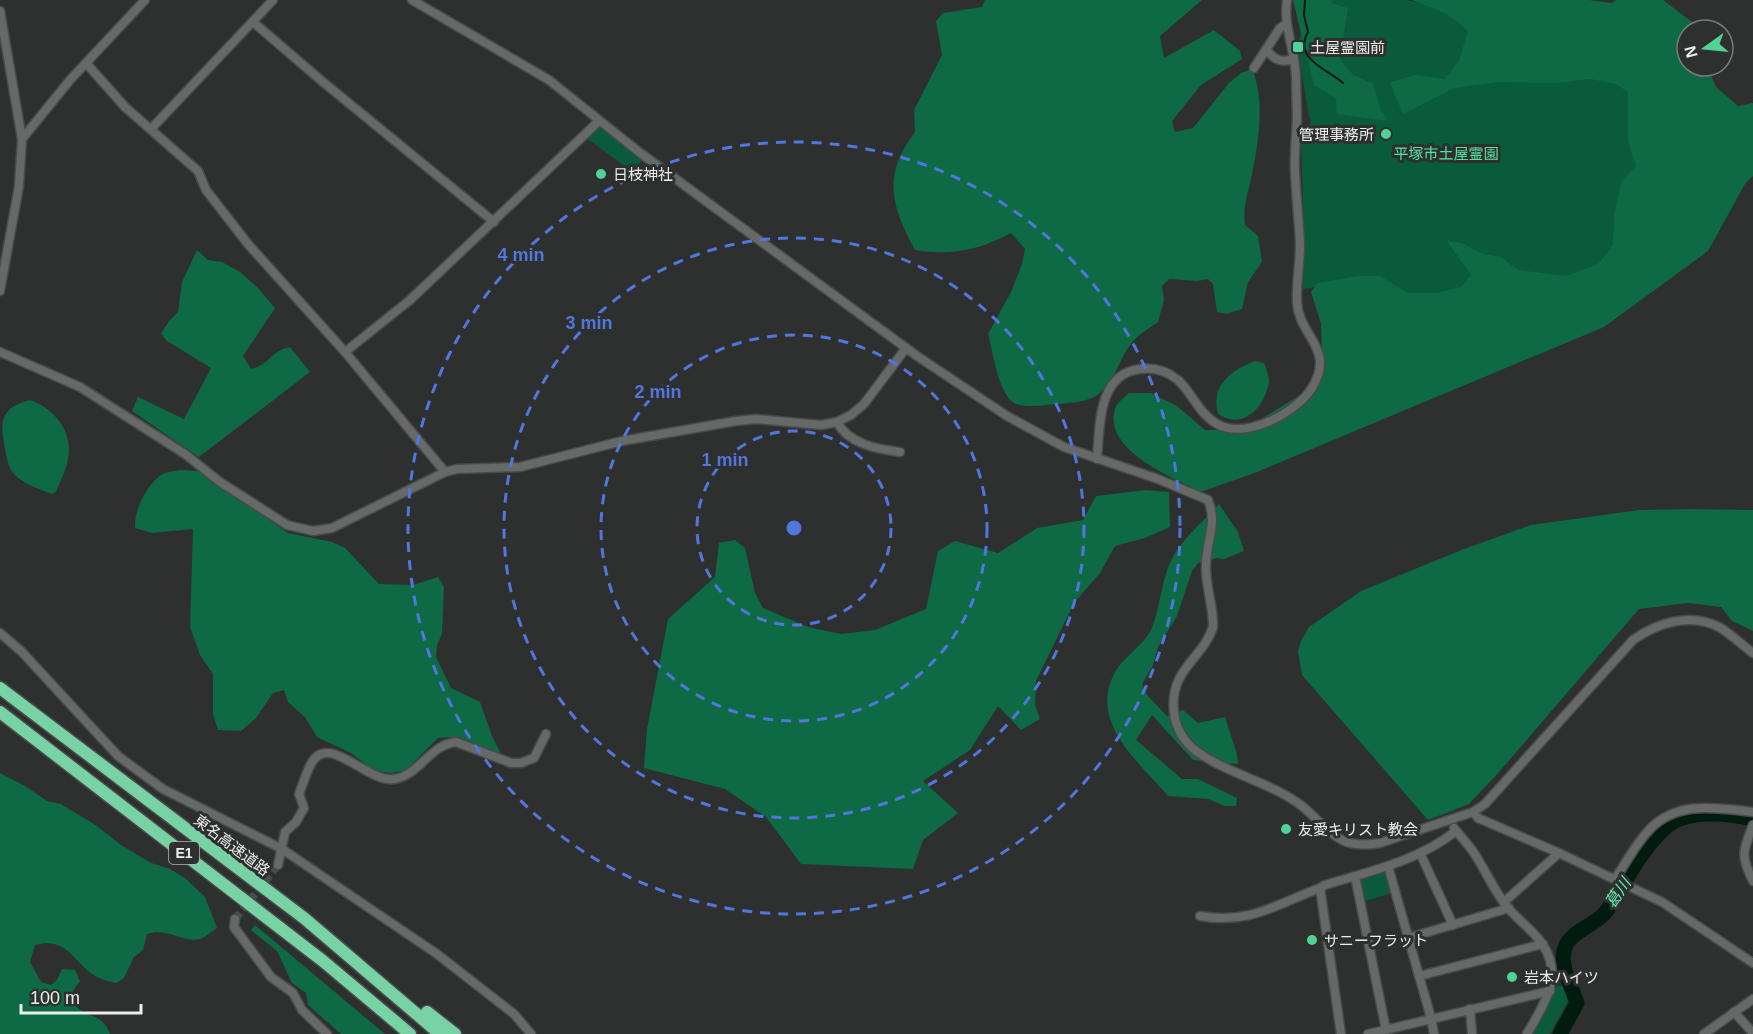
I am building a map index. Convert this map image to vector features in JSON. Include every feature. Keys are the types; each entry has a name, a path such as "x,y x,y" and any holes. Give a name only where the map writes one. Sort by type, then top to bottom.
{"highway":[{"name":"東名高速道路","path":"0,688 304,918 441,1034"},
{"name":"E1","path":"0,712 366,996 410,1034"},
{"path":"304,918 455,1034"},
{"path":"366,996 400,1034"}],"street":[{"path":"22,139 86,63 145,0"},
{"path":"151,129 273,0"},
{"path":"412,0 549,80 599,121 906,348 1006,416 1064,447 1190,491 1208,500 1213,511 1206,567 1213,627 1210,636 1181,674 1174,700 1176,724 1188,744 1206,757 1270,787 1302,806 1328,830 1343,840 1353,844 1380,843 1473,812 1485,804 1633,640 1650,629 1679,620 1699,621 1718,627 1753,653"},
{"path":"1097,459 1102,409 1107,393 1119,377 1134,370 1151,368 1172,376 1185,387 1201,411 1209,418 1224,427 1235,429 1256,427 1277,417 1305,398 1318,375 1320,357 1316,343 1300,317 1297,304 1300,242 1295,171 1297,121 1294,60 1290,33 1286,24 1287,0"},
{"path":"0,11 22,139 19,186 0,291"},
{"path":"253,22 494,222"},
{"path":"1254,68 1280,28 1286,24"},
{"path":"1266,49 1272,58 1279,61 1294,60"},
{"path":"86,63 125,107 198,171 206,190 248,244 345,352 445,472"},
{"path":"345,352 410,300 599,121"},
{"path":"0,352 80,387 185,454 220,482 287,525 313,531 332,528 445,472 457,469 520,467 622,441 736,421 756,419 821,425 837,422 851,415 864,404 906,348"},
{"path":"837,422 842,432 855,442 900,452"},
{"path":"0,633 22,652 118,756 145,777 163,789 282,849 437,954 514,1014 531,1034"},
{"path":"278,865 285,832 296,822 304,808 299,794 311,762 319,755 337,754 376,777 393,779 410,773 439,747 450,742 456,742 511,763 521,763 534,758 546,734"},
{"path":"1614,879 1646,833 1664,818 1681,810 1699,807 1753,812"},
{"path":"1473,812 1478,818 1559,853 1680,913 1753,963"},
{"path":"1448,820 1473,851 1506,905 1543,944 1552,969 1550,991 1527,1034"},
{"path":"1753,826 1743,848 1746,865 1753,881"},
{"path":"1200,916 1213,919 1251,916 1325,885 1388,866 1420,853 1439,844 1456,831"},
{"path":"1420,853 1453,925"},
{"path":"1408,938 1453,925 1506,905 1559,853"},
{"path":"1388,866 1434,1034"},
{"path":"1355,876 1386,1030"},
{"path":"1320,888 1341,1034"},
{"path":"236,920 234,927 271,977 293,993 302,1010 327,1034"},
{"path":"1419,976 1543,944"},
{"path":"1368,1034 1550,991"},
{"path":"1704,1034 1753,999"},
{"path":"1470,1009 1472,1034"},
{"path":"1734,1012 1753,1033"}],"green space":[{"path":"985,0 1202,0 1160,36 1164,58 1214,30 1240,51 1242,59 1201,85 1172,121 1175,132 1193,128 1229,83 1241,73 1252,69 1256,82 1260,109 1259,124 1246,202 1245,225 1258,236 1262,262 1248,282 1242,309 1226,314 1217,312 1213,284 1208,279 1197,281 1169,279 1162,286 1164,300 1158,322 1133,341 1106,387 1097,395 1086,400 1031,406 1016,404 1005,392 994,362 988,334 1011,292 1022,264 1025,249 1011,233 988,244 953,252 915,250 896,205 894,177 898,162 915,132 914,110 942,55 936,21 943,13 982,7"},
{"path":"1293,0 1332,0 1331,3 1348,8 1340,59 1353,75 1373,84 1380,108 1388,121 1337,114 1336,98 1314,85"},
{"name":"平塚市土屋霊園","path":"1294,0 1407,0 1502,23 1657,82 1621,239 1600,268 1552,286 1410,298 1372,278 1303,289 1301,138 1303,133 1307,134 1311,120 1297,44 1301,34"},
{"path":"1412,0 1589,0 1612,3 1616,0 1663,0 1687,18 1675,18 1675,78 1712,78 1716,87 1738,106 1753,103 1753,176 1745,184 1708,251 1604,327 1257,472 1201,492 1157,470 1128,448 1118,436 1114,421 1116,406 1120,401 1129,393 1151,393 1177,406 1205,430 1243,430 1313,387 1322,354 1321,324 1311,292 1318,283 1358,276 1380,276 1408,293 1437,293 1461,287 1471,275 1447,241 1462,243 1483,254 1501,257 1518,270 1566,276 1598,264 1613,245 1614,215 1622,180 1636,166 1628,141 1628,92 1616,84 1590,79 1556,83 1498,82 1454,88 1404,114 1390,82 1416,75 1445,79 1459,61 1468,31 1447,14"},
{"path":"594,128 601,128 642,160 632,171 586,138"},
{"path":"197,250 208,260 222,262 240,272 275,308 243,356 251,369 290,347 310,372 199,457 132,411 138,397 184,419 211,368 167,341 161,334 178,312 182,282"},
{"path":"1256,361 1264,363 1269,382 1258,408 1244,418 1236,420 1227,419 1218,414 1217,395 1225,380 1247,364"},
{"path":"30,400 38,403 58,419 68,441 69,456 66,466 56,492 52,494 15,475 7,459 3,439 4,417 13,407"},
{"path":"180,470 198,471 288,533 332,542 345,548 379,584 413,585 438,577 444,587 442,634 437,645 436,657 451,688 480,702 501,754 458,737 438,738 406,770 391,773 375,771 351,753 317,737 305,717 288,702 284,690 273,693 256,718 241,731 218,730 213,714 213,674 200,655 190,627 193,529 152,533 135,528 139,506 150,485 161,475"},
{"path":"1146,490 1169,492 1170,527 1145,538 1115,546 1100,573 1074,603 1036,681 1035,705 1040,719 1021,730 998,706 970,750 923,781 958,813 923,840 913,869 801,864 766,817 725,789 644,768 647,729 668,619 715,577 719,543 735,540 745,548 755,593 763,608 808,627 841,634 875,630 926,609 938,551 955,541 998,553 1037,528 1083,520 1096,496"},
{"path":"1219,504 1238,532 1244,551 1224,559 1217,558 1198,563 1192,571 1177,616 1158,647 1153,665 1142,684 1147,695 1167,716 1183,710 1198,723 1225,717 1238,764 1193,760 1152,715 1136,740 1182,779 1198,779 1237,798 1236,806 1225,806 1208,799 1168,796 1120,740 1112,724 1108,708 1108,690 1115,672 1151,630 1166,573 1174,555 1189,535"},
{"path":"1639,510 1753,510 1753,631 1732,621 1721,607 1688,603 1639,609 1469,804 1428,820 1302,675 1298,651 1309,627 1361,591 1464,549 1531,525"},
{"path":"0,773 47,801 61,804 151,863 170,869 185,878 205,897 217,928 200,939 193,940 161,932 147,934 143,950 134,957 124,978 116,983 89,972 63,948 46,943 35,945 30,962 41,982 51,985 57,980 62,969 75,970 80,981 70,995 74,1004 84,1013 101,1020 110,1034 0,1034"},
{"path":"1382,870 1386,872 1392,893 1362,902 1358,881 1361,877"},
{"path":"255,925 385,1034 341,1034 308,1005 306,993 292,983 277,951 251,930"},
{"path":"1564,985 1568,1001 1550,1034 1531,1034 1550,999 1553,988"}],"waterway":[{"path":"1305,0 1304,15 1308,32 1305,49 1308,56 1343,83"},
{"name":"葛川","path":"1560,1034 1577,1003 1564,964 1566,944 1575,934 1599,919 1608,909 1636,863 1656,837 1674,822 1695,815 1719,814 1753,819"}],"tunnel":[{"path":"235,919 278,865"}],"place":[{"name":"土屋霊園前","path":"1298,47"},
{"name":"管理事務所","path":"1386,134"},
{"name":"日枝神社","path":"601,174"},
{"name":"友愛キリスト教会","path":"1286,829"},
{"name":"サニーフラット","path":"1312,940"},
{"name":"岩本ハイツ","path":"1512,977"}]}
